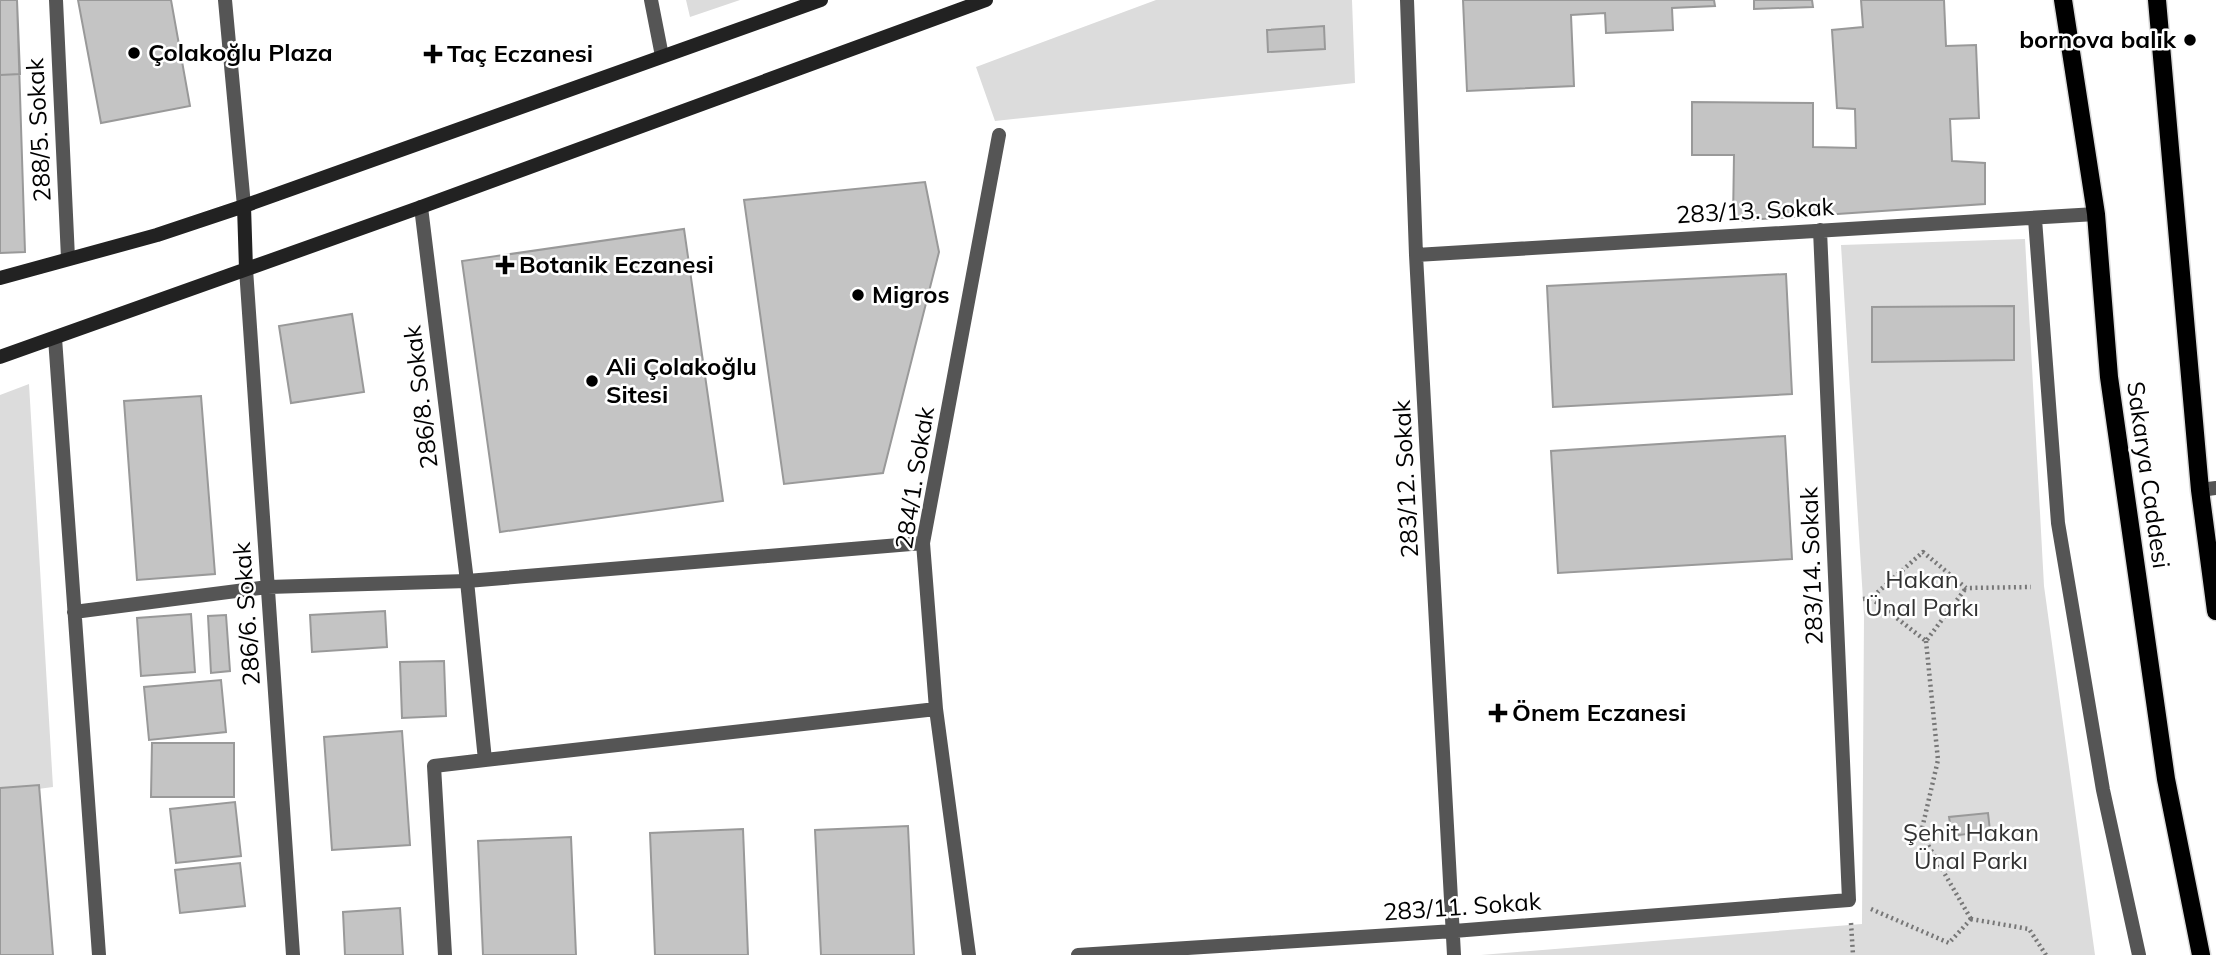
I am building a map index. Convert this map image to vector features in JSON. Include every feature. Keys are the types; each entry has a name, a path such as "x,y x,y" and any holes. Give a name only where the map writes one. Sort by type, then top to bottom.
{"main road":[{"path":"0,278 157,235 244,206 821,0"},
{"path":"0,357 421,207 986,0"},
{"name":"Sakarya Caddesi","path":"2063,0 2096,214 2109,377 2166,779 2201,955"},
{"name":"Sakarya Caddesi","path":"2157,0 2208,489 2216,611"},
{"path":"244,206 246,269"}],"street":[{"name":"288/5. Sokak","path":"56,0 68,258"},
{"path":"225,0 244,206"},
{"path":"651,0 662,56"},
{"name":"283/12. Sokak","path":"1407,0 1416,255 1454,955"},
{"name":"284/1. Sokak","path":"969,955 936,709 923,543 999,135"},
{"name":"286/8. Sokak","path":"421,207 467,581 485,760"},
{"name":"283/13. Sokak","path":"1416,255 2096,214"},
{"path":"2035,219 2058,523 2103,790 2139,955"},
{"name":"283/14. Sokak","path":"1820,230 1849,900"},
{"name":"286/6. Sokak","path":"246,269 293,955"},
{"path":"55,338 99,955"},
{"path":"74,612 268,587 467,581 923,543"},
{"path":"445,955 433,766 936,709"},
{"name":"283/11. Sokak","path":"1078,955 1454,931 1849,900"}],"path":[{"path":"1837,602 1871,598 1923,552 1966,588 2031,587"},
{"path":"1966,588 1926,641 1938,760 1921,833 1971,919"},
{"path":"1871,598 1926,641"},
{"path":"1849,900 1949,943 1971,919"},
{"path":"1971,919 2029,929 2046,955"}],"green space":[{"path":"686,0 740,0 690,17"},
{"path":"1156,0 1352,0 1355,83 995,121 976,67"},
{"name":"Şehit Hakan Ünal Parkı","path":"2025,239 2044,586 2095,955 1481,955 1862,924 1864,616 1841,245"},
{"path":"29,384 53,787 0,794 0,395"}],"building":[{"path":"0,0 17,0 25,252 0,253"},
{"path":"0,0 17,0 20,74 0,75"},
{"name":"Çolakoğlu Plaza","path":"78,0 171,0 190,106 101,123"},
{"path":"1463,0 1714,0 1715,6 1672,8 1673,30 1606,33 1605,13 1571,15 1574,86 1467,91"},
{"path":"1754,0 1812,0 1813,7 1754,9"},
{"path":"1861,0 1944,0 1946,46 1976,45 1979,118 1950,119 1952,161 1985,163 1985,204 1733,221 1734,155 1692,155 1692,102 1813,103 1813,147 1856,148 1855,109 1837,108 1832,30 1863,27"},
{"path":"1324,26 1325,49 1268,52 1267,30"},
{"path":"925,182 939,252 883,473 784,484 744,200"},
{"name":"Ali Çolakoğlu Sitesi","path":"684,229 723,501 500,532 462,261"},
{"path":"1786,274 1792,394 1553,407 1547,286"},
{"path":"2014,306 2014,360 1872,362 1872,307"},
{"path":"352,314 364,392 291,403 279,326"},
{"path":"201,396 215,574 137,580 124,401"},
{"path":"1785,436 1792,559 1558,573 1551,451"},
{"path":"385,611 387,647 312,652 310,615"},
{"path":"191,614 195,672 141,676 137,618"},
{"path":"226,615 230,671 211,673 208,616"},
{"path":"444,661 446,716 402,718 400,662"},
{"path":"221,680 226,732 149,740 144,687"},
{"path":"402,731 410,845 332,850 324,737"},
{"path":"152,743 234,743 234,797 151,797"},
{"path":"39,785 53,955 0,955 0,788"},
{"path":"235,802 241,856 176,863 170,809"},
{"path":"1988,813 1990,831 1952,836 1949,817"},
{"path":"908,826 914,955 821,955 815,830"},
{"path":"743,829 748,955 655,955 650,833"},
{"path":"571,837 576,955 483,955 478,841"},
{"path":"240,863 245,906 180,913 175,870"},
{"path":"400,908 403,955 345,955 343,912"}],"place":[{"name":"bornova balık","path":"2190,40"},
{"name":"Çolakoğlu Plaza","path":"134,53"},
{"name":"Taç Eczanesi","path":"433,54"},
{"name":"Botanik Eczanesi","path":"505,265"},
{"name":"Migros","path":"858,295"},
{"name":"Ali Çolakoğlu Sitesi","path":"592,381"},
{"name":"Önem Eczanesi","path":"1498,713"}],"park label":[{"name":"Hakan Ünal Parkı","path":"1922,594"}]}
